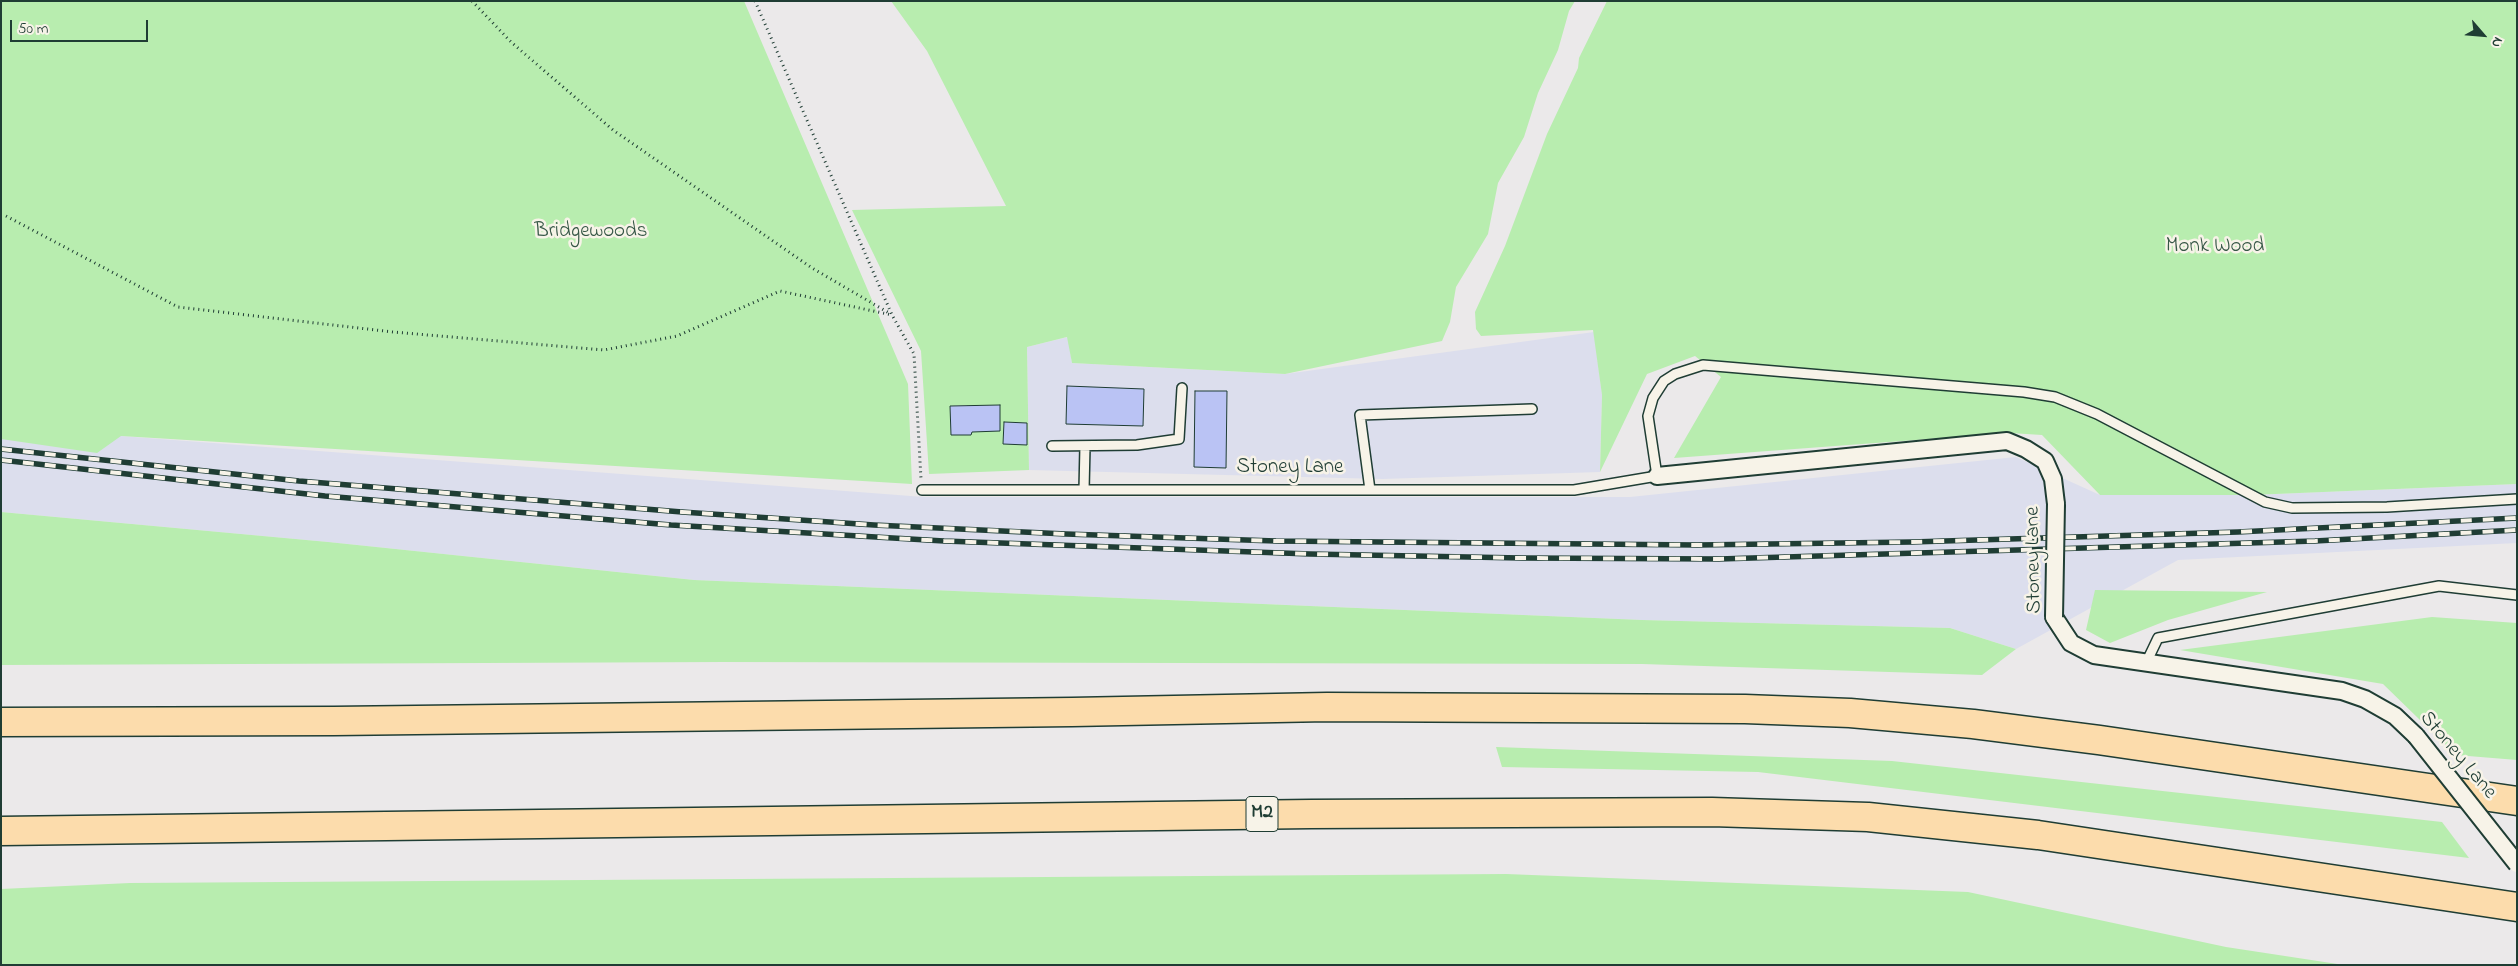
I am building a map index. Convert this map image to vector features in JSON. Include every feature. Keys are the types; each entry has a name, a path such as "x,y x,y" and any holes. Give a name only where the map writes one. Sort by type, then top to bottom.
{"highway":[{"path":"1,722 324,721 1072,712 1327,706 1745,709 1850,713 1973,724 2099,740 2517,801"},
{"name":"M2","path":"1,831 1331,814 1712,812 1868,817 2038,835 2517,907"}],"street":[{"name":"Stoney Lane","path":"1657,476 2007,441 2026,449 2045,461 2053,479 2056,504 2054,618 2071,643 2094,655 2147,661 2213,673 2342,691 2365,698 2395,716 2416,736 2517,864"}],"lane":[{"path":"1657,476 1648,416 1653,398 1664,381 1675,374 1703,365 2024,392 2054,397 2097,414 2265,502 2292,508 2387,507 2517,499"},
{"path":"1052,446 1136,445 1179,439 1182,388"},
{"path":"1370,490 1360,415 1532,409"},
{"path":"1084,490 1085,446"},
{"name":"Stoney Lane","path":"922,490 1574,490 1657,476"},
{"path":"2147,661 2158,638 2439,586 2517,595"}],"path":[{"path":"472,1 511,42 614,130 804,262 892,315"},
{"path":"755,1 892,315 914,354 922,490"},
{"path":"6,216 178,307 393,332 604,350 677,336 780,290 892,315"}],"shaded area":[{"path":"1594,332 1602,395 1600,472 1382,479 1029,470 1027,347 1068,337 1072,363 1285,374"},
{"path":"1,397 121,436 924,497 1630,497 2016,457 2100,495 2251,495 2517,484 2517,543 2178,560 2016,649 1950,628 1642,620 694,580 328,542 1,512"}],"green space":[{"name":"Bridgewoods","path":"1,1 744,1 908,384 912,484 121,436 97,453 1,439"},
{"path":"891,1 1575,1 1569,11 1558,50 1538,93 1524,137 1498,183 1488,234 1456,287 1450,322 1442,341 1285,374 1072,363 1067,337 1027,347 1029,470 929,474 921,351 852,210 1006,206 927,51","holes":["967,405 967,415 980,405 1000,405 1000,419 972,432 971,435 951,435 950,406","1004,422 1027,423 1027,444 1003,444"]},
{"name":"Monk Wood","path":"1607,1 2517,1 2517,484 2251,495 2100,495 2042,435 2010,433 1674,458 1721,377 1695,356 1647,374 1600,472 1602,395 1593,330 1481,336 1476,329 1475,312 1505,246 1547,134 1578,68 1579,58"},
{"path":"1,512 328,542 694,580 1642,620 1950,628 2016,649 1982,675 1642,664 725,662 1,665"},
{"path":"2095,590 2267,592 2168,620 2110,643 2086,630"},
{"path":"2432,617 2517,623 2517,760 2456,755 2383,684 2180,650"},
{"path":"1496,747 1892,761 2442,822 2469,858 1758,772 1502,767"},
{"path":"1506,874 1968,892 2226,947 2344,965 1,965 1,889 130,883"}],"building":[{"path":"1067,386 1144,389 1143,426 1066,424"},
{"path":"1195,391 1227,391 1226,468 1194,467"},
{"path":"1000,405 1000,431 972,432 971,435 951,435 950,406"},
{"path":"1004,422 1027,423 1027,445 1003,444"}],"railway":[{"path":"1,449 299,481 682,512 874,525 1276,541 1697,545 1912,542 2238,532 2517,518"},
{"path":"1,460 325,496 671,525 944,541 1310,554 1719,559 2315,541 2517,530"}]}
